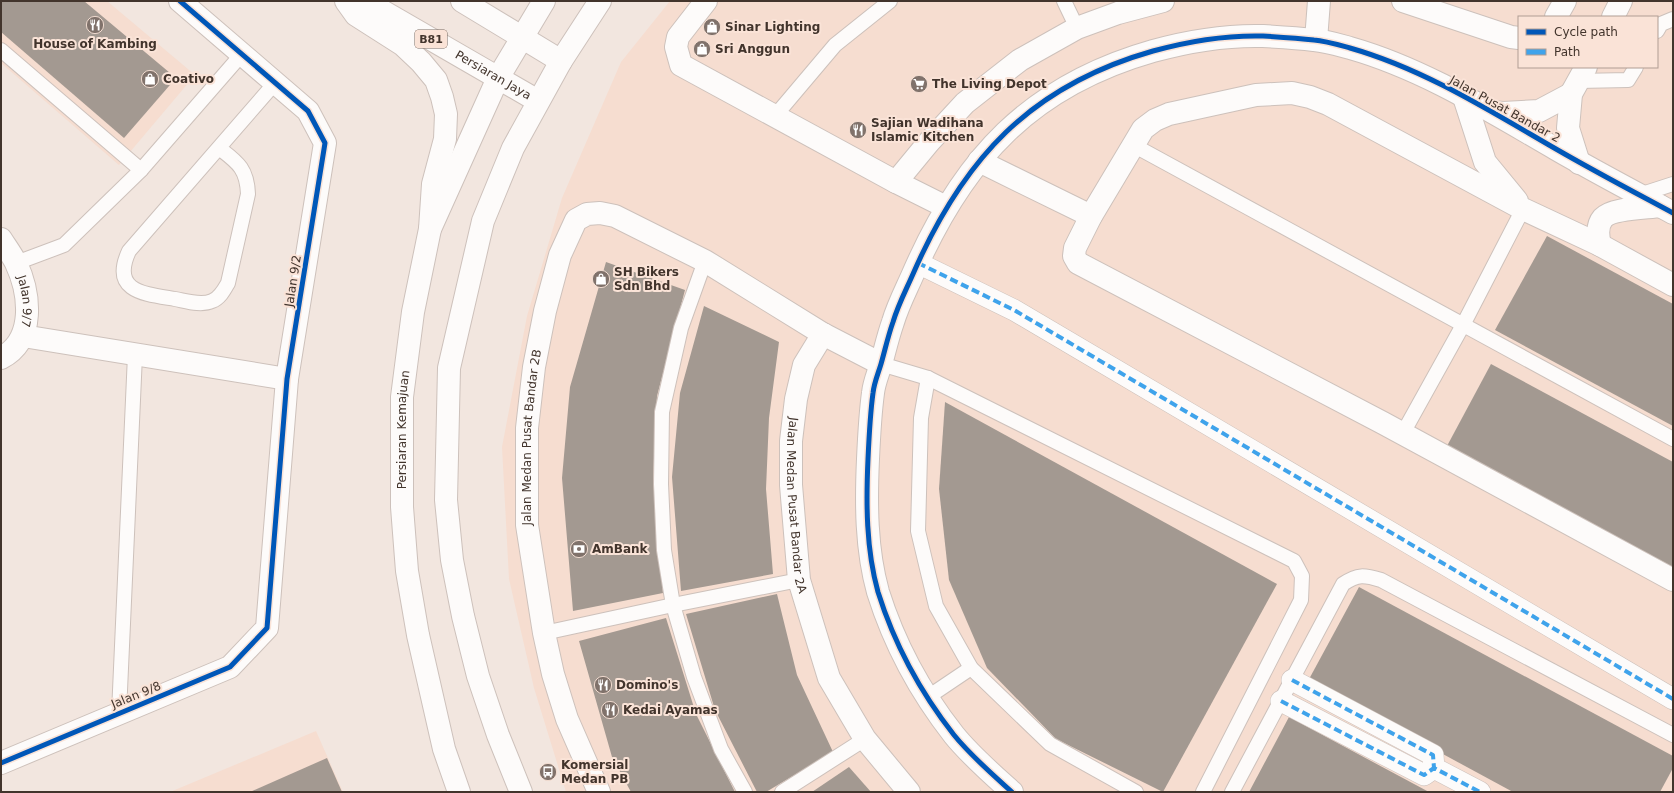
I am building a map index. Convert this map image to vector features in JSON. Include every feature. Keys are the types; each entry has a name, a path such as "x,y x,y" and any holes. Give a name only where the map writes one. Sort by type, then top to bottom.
{"street":[{"name":"Jalan 9/2","path":"180,1 308,111 326,143 287,379 267,628"},
{"path":"346,1 356,15 404,45 436,80 446,114 445,139 433,184 430,228"},
{"name":"Persiaran Jaya","path":"365,1 538,101"},
{"path":"462,1 561,61"},
{"name":"Persiaran Kemajuan","path":"459,792 444,749 418,635 407,571 402,507 402,397 413,312 430,228 498,78 544,1"},
{"path":"521,792 498,735 478,676 463,616 452,560 446,500 449,368 483,221 513,148 561,61 600,1"},
{"path":"706,1 678,37 676,47 681,64 896,182 946,207"},
{"path":"896,182 929,142 965,103 1020,60 1077,28 1118,13 1163,1"},
{"path":"1316,40 1319,1"},
{"path":"1403,1 1511,37 1518,38"},
{"path":"1556,16 1564,1"},
{"path":"1614,16 1622,1"},
{"name":"Jalan Pusat Bandar 2","path":"1012,792 990,773 956,737 928,697 906,661 879,592 869,543 867,490 873,390 894,320 928,240 946,207 979,161 1017,121 1042,101 1071,84 1123,60 1182,43 1219,37 1260,36 1316,40 1379,57 1439,84 1492,112 1579,163 1666,209"},
{"path":"1492,112 1503,113 1539,111 1578,81"},
{"path":"1578,81 1568,128 1579,163"},
{"path":"1673,285 1600,245 1523,209 1328,104 1310,97 1292,93 1256,95 1169,114 1155,120 1143,129 1133,145 1091,216 1075,248 1074,256 1078,263 1402,433 1673,580"},
{"path":"1464,97 1485,162 1523,209"},
{"path":"979,161 1091,216"},
{"path":"1463,177 1485,162"},
{"path":"1600,245 1598,228 1602,219 1612,212 1666,209"},
{"name":"Jalan Medan Pusat Bandar 2B","path":"599,792 567,719 553,674 544,633 527,524 527,428 534,367 545,311 560,255 576,220 587,214 600,212 615,216 705,261"},
{"name":"Jalan 9/7","path":"1,239 16,263 23,285 28,312 23,336 9,354 1,358"},
{"path":"705,261 823,334 881,364"},
{"path":"918,263 1014,310 1673,699"},
{"name":"Jalan Medan Pusat Bandar 2A","path":"823,334 804,365 796,399 791,441 791,485 799,580 829,678 866,739 909,792"},
{"path":"23,336 287,379"},
{"name":"Jalan 9/8","path":"1,763 230,667 267,628"},
{"path":"1292,680 1433,755 1434,768"},
{"path":"1281,701 1424,775 1434,768"},
{"path":"1434,768 1480,792"}],"lane":[{"path":"775,116 835,45 890,1"},
{"path":"1064,1 1077,28"},
{"path":"1658,29 1661,24 1673,19"},
{"path":"1,50 141,170"},
{"path":"16,263 64,245 141,170 242,54"},
{"path":"1578,81 1628,80 1635,68"},
{"path":"219,148 237,162 244,170 248,182 248,194 228,283 222,294 212,302 200,303 140,293 129,287 124,276 124,262 129,251 275,83"},
{"path":"1133,145 1673,439"},
{"path":"1639,195 1673,184"},
{"path":"1402,433 1463,325 1523,209"},
{"path":"705,261 681,328 662,412 661,484 664,550 673,605 694,677 718,742 745,792"},
{"path":"119,713 135,355"},
{"path":"881,364 928,378 1294,561 1302,576 1301,600 1203,792"},
{"path":"928,378 921,418 918,531 936,606 971,668 1050,744 1136,792"},
{"path":"1232,792 1343,584 1352,577 1365,576 1381,580 1673,735"},
{"path":"544,633 799,580"},
{"path":"928,697 971,668"},
{"path":"782,792 866,739"}],"shaded area":[{"path":"1,1 107,1 195,75 119,165 1,63"},
{"path":"670,1 1673,1 1673,792 566,792 534,688 509,579 502,447 527,316 562,198 621,62"},
{"path":"316,731 343,792 170,792"}],"building":[{"path":"1,1 84,1 176,78 124,138 1,32"},
{"path":"1547,236 1673,304 1673,426 1495,330"},
{"path":"606,262 685,290 657,396 653,479 663,593 573,611 562,478 570,387"},
{"path":"704,306 779,342 769,418 766,489 773,574 681,591 672,477 680,393"},
{"path":"1491,364 1673,462 1673,567 1447,446"},
{"path":"945,402 1277,584 1163,792 1056,739 987,668 949,580 939,489"},
{"path":"1359,587 1673,756 1673,768 1660,792 1513,792 1308,681"},
{"path":"777,594 797,675 833,752 766,792 757,792 715,710 686,614"},
{"path":"666,618 696,714 735,792 631,792 612,757 579,641"},
{"path":"1289,717 1429,792 1249,792"},
{"path":"327,758 342,792 250,792"},
{"path":"849,767 871,792 812,792"}],"marked path":[{"path":"918,263 1014,310 1673,699"},
{"path":"1292,680 1433,755 1434,768"},
{"path":"1281,701 1424,775 1434,768 1480,792"}],"cycle path":[{"path":"1,763 230,667 267,628 287,379 325,143 308,111 180,1"},
{"path":"1012,792 989,772 954,735 930,702 900,649 878,592 874,576 869,543 867,509 867,476 871,410 875,382 897,310 933,233 954,196 978,162 1006,132 1036,107 1071,84 1109,66 1153,51 1180,44 1221,38 1249,36 1295,38 1332,43 1350,48 1404,67 1430,79 1673,213"}],"place":[{"name":"House of Kambing","path":"95,25"},
{"name":"Sinar Lighting","path":"712,27"},
{"name":"Sri Anggun","path":"702,49"},
{"name":"Coativo","path":"150,79"},
{"name":"The Living Depot","path":"919,84"},
{"name":"Sajian Wadihana Islamic Kitchen","path":"858,130"},
{"name":"SH Bikers Sdn Bhd","path":"601,279"},
{"name":"AmBank","path":"579,549"},
{"name":"Domino's","path":"603,685"},
{"name":"Kedai Ayamas","path":"610,710"},
{"name":"Komersial Medan PB","path":"548,772"}]}
